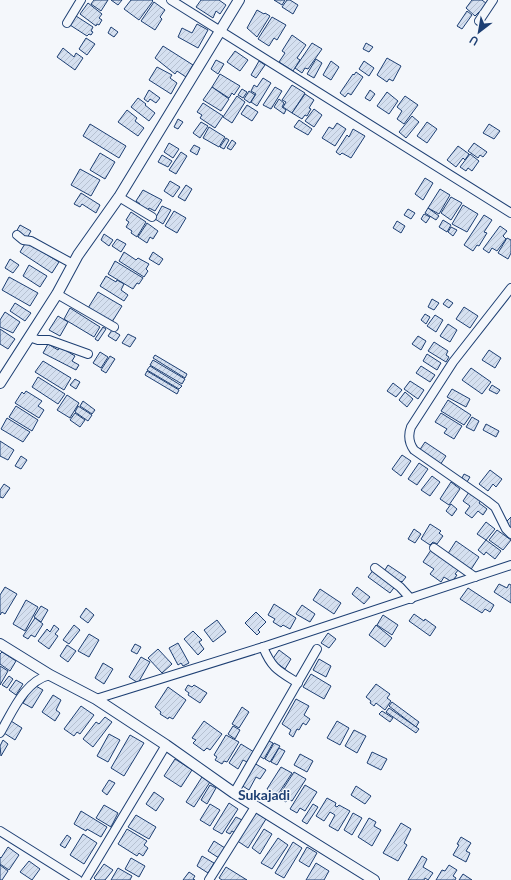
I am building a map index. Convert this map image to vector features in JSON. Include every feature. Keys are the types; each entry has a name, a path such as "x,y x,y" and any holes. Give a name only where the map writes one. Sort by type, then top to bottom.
{"street":[{"path":"67,24 81,0"},
{"path":"171,0 511,213"},
{"path":"0,383 57,294 78,255 119,197 239,0"},
{"path":"479,21 493,0"},
{"path":"119,197 152,217"},
{"path":"17,235 23,240 31,241 73,264"},
{"path":"511,288 453,362 411,427 409,433 410,444 414,450 495,507 506,529 511,534"},
{"path":"57,294 114,328"},
{"path":"29,337 38,340 49,340 88,354"},
{"path":"434,548 475,577"},
{"path":"96,699 263,647 511,565"},
{"path":"375,568 400,587 411,599"},
{"path":"0,644 50,675 96,699 166,745 234,794 374,880"},
{"path":"263,647 268,659 275,669 298,683"},
{"path":"234,794 318,649"},
{"path":"0,733 22,696 30,686 42,677 50,675"},
{"path":"85,880 166,745"},
{"path":"208,880 255,807"},
{"path":"0,831 78,880"}],"building":[{"path":"94,0 108,0 101,11 91,4"},
{"path":"111,0 122,0 118,5"},
{"path":"131,0 153,1 139,20 124,9"},
{"path":"201,0 219,0 226,5 220,14 216,11 213,18 196,7"},
{"path":"274,0 285,0 282,5"},
{"path":"287,0 290,0 298,5 293,14 282,7"},
{"path":"472,0 482,0 487,4 475,16 466,8"},
{"path":"154,2 165,10 160,17 162,19 155,30 141,21"},
{"path":"88,3 102,14 99,18 102,20 99,25 97,24 96,26 80,14"},
{"path":"257,10 270,16 257,37 247,28"},
{"path":"467,11 472,15 462,29 457,26"},
{"path":"76,16 93,27 91,31 93,32 91,35 89,34 87,36 70,25"},
{"path":"272,17 286,25 277,40 274,38 269,46 258,39"},
{"path":"197,24 208,30 198,48 178,37 182,28 192,33"},
{"path":"111,27 118,32 114,37 108,33"},
{"path":"292,35 306,45 297,58 300,60 293,71 279,62 285,53 282,51"},
{"path":"86,38 95,44 87,55 79,49"},
{"path":"312,43 322,49 308,69 305,68 302,73 295,68"},
{"path":"366,43 373,47 369,52 363,49"},
{"path":"163,46 193,65 186,77 177,71 175,74 155,58"},
{"path":"63,48 74,57 76,53 83,58 75,70 57,57"},
{"path":"235,51 248,60 240,71 227,62"},
{"path":"387,58 401,66 393,81 389,79 387,82 377,75"},
{"path":"316,59 322,63 314,78 307,74"},
{"path":"216,60 224,64 218,74 211,69"},
{"path":"259,61 265,65 256,78 251,75"},
{"path":"331,61 339,67 331,80 323,75"},
{"path":"364,61 374,68 369,76 359,69"},
{"path":"157,67 172,75 170,78 177,83 171,94 149,80"},
{"path":"356,72 363,77 351,95 348,93 345,97 340,93"},
{"path":"220,74 240,86 234,95 232,93 229,98 212,87"},
{"path":"263,78 271,83 257,106 251,102 256,94 251,91 254,85 257,87"},
{"path":"292,85 305,93 292,113 283,107 286,102 282,100"},
{"path":"212,87 229,99 221,111 203,100"},
{"path":"275,87 282,91 271,109 263,105"},
{"path":"242,89 247,92 243,98 238,95"},
{"path":"149,90 160,98 156,103 150,99 148,102 144,99"},
{"path":"370,90 375,94 370,101 365,98"},
{"path":"249,91 255,95 250,103 244,99"},
{"path":"387,92 398,101 389,114 377,106"},
{"path":"305,94 314,100 309,108 311,109 307,116 305,115 302,119 292,113"},
{"path":"237,96 245,102 232,123 223,117"},
{"path":"405,96 418,105 404,124 397,119 402,111 397,107"},
{"path":"138,98 155,113 149,121 131,107"},
{"path":"279,99 284,103 282,107 286,110 284,114 274,107"},
{"path":"203,103 223,116 215,128 200,118 202,115 197,112"},
{"path":"247,105 258,112 252,121 241,114"},
{"path":"314,109 322,115 314,127 305,121"},
{"path":"127,110 137,118 135,121 144,128 138,136 118,122"},
{"path":"412,116 419,122 406,138 399,132"},
{"path":"178,119 183,122 178,129 174,127"},
{"path":"299,120 312,129 308,135 294,127"},
{"path":"201,122 208,126 200,138 193,133"},
{"path":"427,122 437,129 427,143 417,136"},
{"path":"337,123 346,129 335,146 322,138 329,127 333,129"},
{"path":"90,124 126,146 119,158 83,136"},
{"path":"489,124 500,131 494,139 483,133"},
{"path":"209,127 225,137 219,147 203,138"},
{"path":"353,129 365,136 351,158 342,153 340,155 336,152 347,135 349,137"},
{"path":"226,138 229,140 224,149 220,147"},
{"path":"232,140 236,143 231,150 227,148"},
{"path":"169,143 179,149 173,158 164,152"},
{"path":"474,143 487,152 483,157 480,155 478,158 468,151"},
{"path":"194,145 200,148 197,155 190,151"},
{"path":"458,146 469,154 465,160 463,158 456,167 447,160"},
{"path":"181,152 187,156 176,174 169,170"},
{"path":"100,153 115,162 105,179 90,170"},
{"path":"470,154 479,161 472,171 468,168 466,171 460,167"},
{"path":"162,155 172,161 168,167 158,162"},
{"path":"80,169 100,180 91,196 71,185"},
{"path":"425,178 433,183 423,200 415,194"},
{"path":"170,181 180,187 173,197 164,191"},
{"path":"186,185 192,189 185,201 178,197"},
{"path":"440,189 450,195 439,214 428,208"},
{"path":"143,190 162,200 155,211 149,208 147,211 139,206 140,204 136,201"},
{"path":"81,193 100,205 96,213 82,204 80,207 74,204"},
{"path":"451,197 462,203 451,220 441,213"},
{"path":"463,205 478,214 467,232 452,224"},
{"path":"162,206 171,210 163,224 155,219"},
{"path":"428,208 439,216 436,220 425,213"},
{"path":"408,209 415,213 411,219 404,215"},
{"path":"174,211 186,218 177,233 165,226"},
{"path":"131,212 146,222 137,237 126,227 129,222 126,220"},
{"path":"424,214 430,217 426,223 421,219"},
{"path":"484,215 492,220 484,232 487,233 479,246 477,245 473,251 464,245"},
{"path":"443,220 451,225 447,232 439,227"},
{"path":"397,221 405,226 401,233 393,228"},
{"path":"147,223 158,231 153,239 150,237 147,243 138,237"},
{"path":"20,225 31,231 27,238 16,232"},
{"path":"500,226 507,231 503,236 506,239 497,251 492,248 489,253 483,249"},
{"path":"451,227 457,230 453,236 448,232"},
{"path":"104,234 113,240 109,246 101,240"},
{"path":"507,238 511,240 511,253 508,259 498,253"},
{"path":"117,239 126,244 121,252 112,246"},
{"path":"26,242 59,262 52,273 20,252"},
{"path":"124,252 136,260 138,258 149,264 146,269 148,271 144,277 119,261"},
{"path":"153,252 163,259 159,265 149,259"},
{"path":"10,259 19,265 13,273 5,268"},
{"path":"115,261 143,278 133,289 108,274"},
{"path":"29,265 47,276 40,287 23,276"},
{"path":"106,276 116,282 117,280 124,284 121,290 128,295 124,301 100,286"},
{"path":"9,277 38,293 30,306 2,290"},
{"path":"98,292 122,306 112,322 88,308"},
{"path":"432,299 439,303 434,310 428,307"},
{"path":"447,299 453,303 449,308 443,304"},
{"path":"15,303 31,313 25,321 10,311"},
{"path":"464,307 478,316 470,328 456,319"},
{"path":"70,308 100,327 94,337 64,319"},
{"path":"5,312 20,322 13,333 0,327 0,320"},
{"path":"425,314 430,317 426,324 421,320"},
{"path":"435,315 443,320 436,332 427,326"},
{"path":"58,316 68,322 60,336 49,330"},
{"path":"448,324 457,330 450,342 440,336"},
{"path":"103,327 106,329 98,341 95,339"},
{"path":"0,329 15,339 8,349 0,344"},
{"path":"112,330 120,335 116,341 108,336"},
{"path":"128,334 136,338 130,347 122,343"},
{"path":"418,336 426,341 421,350 412,344"},
{"path":"434,342 448,351 446,355 449,357 446,362 428,351"},
{"path":"48,344 58,350 60,347 75,356 72,361 79,365 76,370 43,353"},
{"path":"489,350 501,358 495,368 482,360"},
{"path":"100,352 108,357 101,368 93,363"},
{"path":"427,354 441,363 437,370 423,361"},
{"path":"155,355 187,374 185,378 153,358"},
{"path":"110,356 115,359 106,373 101,370"},
{"path":"153,360 185,379 182,384 150,365"},
{"path":"43,361 71,378 64,390 35,372"},
{"path":"150,366 182,386 179,389 147,370"},
{"path":"421,366 435,375 430,382 416,373"},
{"path":"471,368 491,382 482,394 462,380"},
{"path":"147,371 179,390 177,394 145,375"},
{"path":"38,377 65,394 58,404 32,387"},
{"path":"75,379 80,382 76,389 70,385"},
{"path":"410,381 424,390 418,399 404,389"},
{"path":"393,383 402,390 396,397 387,391"},
{"path":"492,385 500,390 497,394 489,390"},
{"path":"452,389 470,399 466,407 447,397"},
{"path":"26,391 42,401 38,406 44,410 39,418 15,403 22,392 24,394"},
{"path":"405,392 413,399 407,407 399,400"},
{"path":"67,395 79,403 70,418 57,410"},
{"path":"448,400 471,415 464,425 441,411"},
{"path":"83,401 95,410 92,414 80,406"},
{"path":"16,406 38,420 32,431 9,417"},
{"path":"78,406 92,415 88,421 75,412"},
{"path":"75,413 85,420 80,427 70,420"},
{"path":"441,413 462,426 454,439 444,433 447,429 435,422"},
{"path":"472,417 479,421 474,431 466,427"},
{"path":"7,418 30,432 23,442 1,429"},
{"path":"486,424 499,431 496,437 483,430"},
{"path":"0,441 14,450 8,460 0,456"},
{"path":"425,442 446,456 440,465 419,451"},
{"path":"402,455 411,461 401,476 392,469"},
{"path":"21,456 27,460 21,469 15,466"},
{"path":"419,463 428,469 417,485 408,479"},
{"path":"490,470 502,479 496,487 493,484 488,491 479,484"},
{"path":"464,474 470,477 467,482 462,478"},
{"path":"432,476 440,482 430,496 421,490"},
{"path":"451,482 460,489 449,505 440,499"},
{"path":"4,484 10,488 3,498 0,497 0,490"},
{"path":"469,492 481,500 479,503 487,509 483,515 478,511 472,518 465,513 470,506 463,501"},
{"path":"451,504 457,509 452,516 446,511"},
{"path":"511,517 511,530 505,523"},
{"path":"486,522 495,529 486,540 477,534"},
{"path":"430,524 441,531 439,533 443,536 437,544 433,542 430,545 421,539"},
{"path":"414,529 421,534 415,543 408,539"},
{"path":"497,530 511,540 503,550 489,540"},
{"path":"486,540 501,551 495,559 486,552 484,555 478,550"},
{"path":"456,541 479,557 470,571 447,555"},
{"path":"431,550 459,569 452,582 444,577 441,582 430,574 434,569 423,562"},
{"path":"388,565 406,577 402,582 401,581 399,584 383,573"},
{"path":"374,569 396,585 390,593 368,577"},
{"path":"499,584 507,588 509,584 511,585 511,603 494,592"},
{"path":"5,587 17,594 5,614 2,612 0,615 0,595"},
{"path":"357,587 370,597 364,604 352,594"},
{"path":"468,588 494,605 490,612 485,609 482,613 460,599"},
{"path":"320,589 341,603 334,614 313,600"},
{"path":"26,600 38,607 25,631 13,624"},
{"path":"274,604 296,618 290,629 283,625 281,627 273,622 275,619 268,615"},
{"path":"302,605 315,614 310,622 296,614"},
{"path":"41,606 48,610 41,622 34,617"},
{"path":"86,608 94,615 88,623 80,617"},
{"path":"256,612 266,622 258,630 260,632 257,635 245,623"},
{"path":"414,614 424,621 425,619 436,627 430,636 409,621"},
{"path":"383,615 398,625 392,635 377,625"},
{"path":"35,618 43,624 35,637 31,635 28,639 23,636"},
{"path":"217,620 226,632 213,642 204,630"},
{"path":"54,625 59,629 55,634 58,636 49,649 38,641 47,629 50,632"},
{"path":"74,625 80,630 69,644 63,640"},
{"path":"376,625 392,638 385,647 369,635"},
{"path":"193,631 202,640 199,642 204,649 198,655 184,639"},
{"path":"328,633 336,639 329,648 321,643"},
{"path":"89,634 99,640 89,657 78,651"},
{"path":"178,643 189,663 183,666 181,663 178,665 169,648"},
{"path":"135,644 141,647 137,654 131,651"},
{"path":"67,645 76,651 68,662 60,656"},
{"path":"158,649 172,664 162,673 148,658"},
{"path":"279,650 291,659 285,669 272,660"},
{"path":"2,652 16,661 10,671 0,664 0,654"},
{"path":"141,657 150,662 138,683 129,677"},
{"path":"319,659 331,666 326,677 313,670"},
{"path":"103,663 113,669 104,684 95,678"},
{"path":"0,666 8,671 0,685"},
{"path":"311,674 331,686 324,699 303,687"},
{"path":"9,676 13,679 7,688 2,685"},
{"path":"16,680 23,684 16,695 9,690"},
{"path":"376,684 390,694 387,698 391,701 385,710 376,703 374,706 366,697"},
{"path":"34,685 43,690 32,708 23,703"},
{"path":"188,685 192,687 194,685 207,693 200,703 188,695 189,693 185,690"},
{"path":"168,687 186,700 173,719 169,717 168,719 160,714 161,712 155,707"},
{"path":"53,695 61,700 56,710 60,713 55,721 42,712"},
{"path":"296,699 309,706 304,715 310,719 306,725 303,723 299,730 297,729 293,737 289,734 291,730 282,724"},
{"path":"392,702 419,722 416,727 389,706"},
{"path":"81,706 94,715 80,734 77,732 74,736 64,729"},
{"path":"242,707 249,712 239,728 232,724"},
{"path":"389,708 419,729 416,733 386,712"},
{"path":"382,711 393,718 390,722 379,714"},
{"path":"105,717 112,722 93,747 83,739 96,722 99,724"},
{"path":"11,721 22,728 15,740 4,733"},
{"path":"204,721 222,734 210,750 207,748 204,751 193,743 196,740 192,738"},
{"path":"337,721 349,728 340,745 327,738"},
{"path":"233,726 240,730 235,739 228,734"},
{"path":"354,730 366,736 357,753 345,746"},
{"path":"109,734 120,740 108,762 97,756"},
{"path":"130,735 144,743 124,776 111,768"},
{"path":"226,735 239,742 227,762 224,761 222,764 215,760 217,757 214,755"},
{"path":"3,740 8,744 1,756 0,746"},
{"path":"267,740 273,743 264,759 258,755"},
{"path":"274,743 280,746 270,762 265,759"},
{"path":"241,744 254,752 247,762 243,760 238,769 229,763"},
{"path":"279,748 285,751 277,765 271,762"},
{"path":"372,752 387,759 381,770 367,763"},
{"path":"300,754 313,761 307,772 294,765"},
{"path":"175,759 192,770 181,787 164,776"},
{"path":"254,763 266,770 260,779 256,777 249,790 241,785"},
{"path":"281,767 292,773 277,796 267,789"},
{"path":"294,772 306,779 292,801 288,799 286,802 278,797"},
{"path":"202,777 210,782 194,807 186,802"},
{"path":"109,780 115,783 107,795 102,791"},
{"path":"210,785 216,788 207,804 201,800"},
{"path":"305,785 317,792 305,811 300,808 297,813 290,809"},
{"path":"356,786 371,796 365,804 351,795"},
{"path":"154,792 164,799 156,811 146,804"},
{"path":"327,798 336,803 335,806 337,807 339,805 350,811 338,831 329,826 335,815 330,812 324,821 316,816"},
{"path":"229,803 238,809 222,834 213,829"},
{"path":"210,804 220,810 210,826 200,820"},
{"path":"313,804 318,807 307,824 302,821"},
{"path":"104,805 118,813 111,827 96,818"},
{"path":"81,811 107,827 101,837 74,824"},
{"path":"254,811 266,819 248,848 236,840"},
{"path":"353,813 362,818 352,835 344,830"},
{"path":"136,815 156,827 149,839 128,827"},
{"path":"236,817 242,820 237,828 240,830 237,834 232,831 230,834 226,832"},
{"path":"369,818 376,822 374,826 381,830 372,846 358,837"},
{"path":"401,823 411,829 404,843 407,845 398,861 383,853"},
{"path":"127,829 147,841 144,845 148,848 143,856 139,853 137,856 118,844"},
{"path":"264,829 272,834 260,854 252,848"},
{"path":"83,834 97,843 84,864 70,855"},
{"path":"67,835 71,838 65,848 60,845"},
{"path":"461,837 471,843 466,851 470,853 466,862 453,855 459,845 457,844"},
{"path":"278,838 288,845 272,869 261,863"},
{"path":"214,841 225,848 219,858 208,851"},
{"path":"293,842 302,848 284,878 275,873"},
{"path":"8,847 19,855 9,870 0,864 0,857 1,858"},
{"path":"307,847 317,853 309,867 299,861"},
{"path":"202,856 214,863 208,873 197,866"},
{"path":"422,856 427,859 423,867 433,873 428,880 425,878 424,880 408,880"},
{"path":"131,858 145,866 139,877 125,869"},
{"path":"29,861 40,869 32,880 20,872"},
{"path":"316,863 329,871 324,880 306,880"},
{"path":"104,864 113,870 105,880 96,880 94,878"},
{"path":"0,865 8,871 2,880 0,880"},
{"path":"449,865 457,870 453,876 456,878 455,880 436,880 442,870 445,871"},
{"path":"226,867 247,880 222,880 219,878"},
{"path":"118,868 132,876 130,880 111,880"},
{"path":"189,872 195,876 193,879 195,880 183,880"},
{"path":"463,874 472,880 459,880"}],"district":[{"name":"Sukajadi","path":"264,795"}]}
